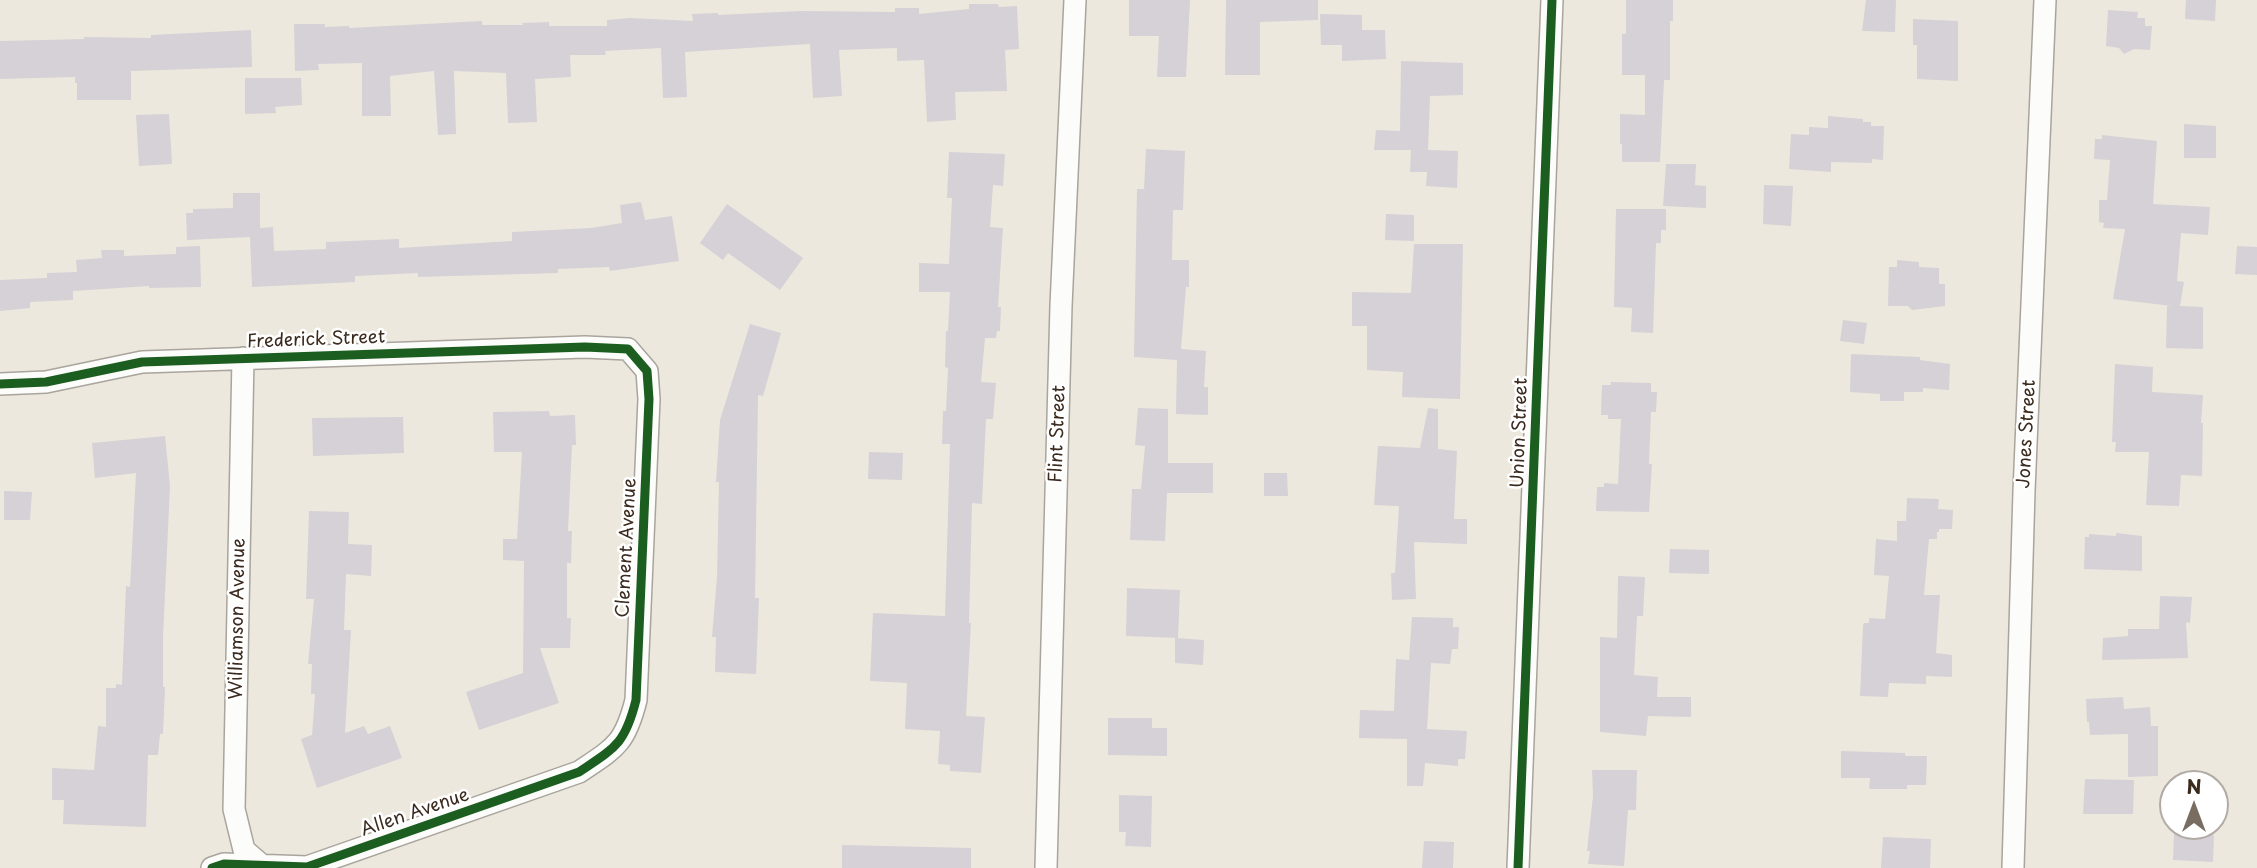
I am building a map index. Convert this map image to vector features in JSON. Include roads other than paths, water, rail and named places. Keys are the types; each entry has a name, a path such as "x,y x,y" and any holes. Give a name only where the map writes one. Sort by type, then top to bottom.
{"street":[{"name":"Flint Street","path":"1046,868 1061,306 1075,0"},
{"name":"Union Street","path":"1518,868 1552,0"},
{"name":"Jones Street","path":"2013,868 2024,491 2045,0"},
{"name":"Frederick Street","path":"0,384 46,382 142,362 585,347 618,347 628,349 634,354"},
{"name":"Clement Avenue","path":"618,743 629,726 636,700 647,481 647,371 634,354"},
{"name":"Williamson Avenue","path":"243,358 233,809 244,850 264,867"},
{"name":"Allen Avenue","path":"212,868 224,864 307,867 579,772 613,750 618,743"}]}
